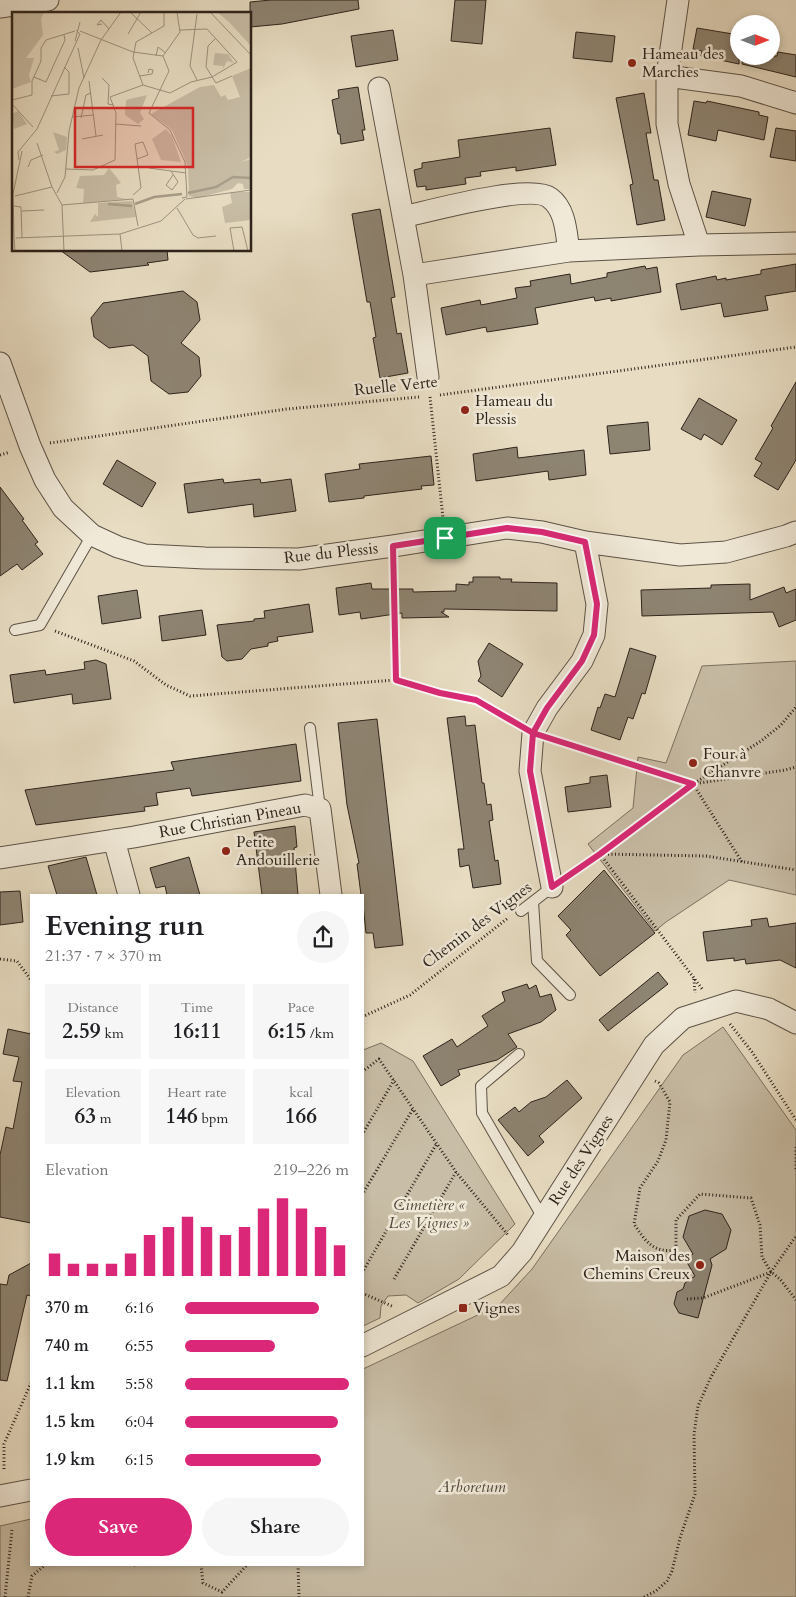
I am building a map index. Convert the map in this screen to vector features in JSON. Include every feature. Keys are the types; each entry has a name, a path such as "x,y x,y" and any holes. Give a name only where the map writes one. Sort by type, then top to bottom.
{"street":[{"path":"0,7 48,0"},
{"path":"678,0 667,76 667,124 679,184 699,245"},
{"path":"667,76 741,86 796,103"},
{"path":"379,88 414,275 429,386"},
{"path":"403,217 510,194 536,193 550,197 562,213 569,251"},
{"path":"414,275 569,251 796,243"},
{"name":"Rue du Plessis","path":"0,363 30,446 45,480 63,508 92,535 118,547 145,555 298,559 507,528 542,532 585,542 680,555 726,552 796,532"},
{"path":"552,887 530,771 533,733 547,708 582,661 594,635 597,604 585,542"},
{"name":"Rue Christian Pineau","path":"0,858 114,840 305,805 320,809 331,894"},
{"path":"114,840 129,894"},
{"name":"Rue des Vignes","path":"364,1345 501,1276 522,1252 654,1045 683,1018 736,1001 769,1009 796,1023"},
{"path":"0,1496 30,1490"}],"lane":[{"path":"15,630 40,625 92,535"},
{"path":"310,728 320,809"},
{"name":"Chemin des Vignes","path":"522,911 552,887"},
{"path":"533,902 537,961 570,995"},
{"path":"519,1054 481,1086 482,1113 543,1218"}],"path":[{"name":"Ruelle Verte","path":"0,455 30,446 287,409 429,386 796,347"},
{"path":"429,386 445,538"},
{"path":"393,546 396,680"},
{"path":"40,625 134,661 166,685 190,696 396,680 440,693 476,700 533,733 693,784 796,767"},
{"name":"Chemin des Vignes","path":"552,887 600,854 693,784 761,741 781,725 796,707"},
{"path":"693,784 742,862"},
{"path":"600,854 706,856 796,870"},
{"path":"600,854 704,990"},
{"name":"Chemin des Vignes","path":"364,1016 410,995 509,917 522,911"},
{"path":"0,959 17,961 30,979"},
{"path":"694,978 694,992"},
{"path":"729,1022 752,1052 796,1120"},
{"path":"364,1069 379,1059 456,1172 522,1252"},
{"path":"638,1070 659,1083 670,1102 666,1140 658,1160 640,1188 634,1224 646,1243 664,1251 676,1250 676,1220 700,1194 751,1198 760,1225 762,1257 771,1272 780,1278 796,1300"},
{"path":"364,1132 394,1080"},
{"path":"364,1192 413,1109"},
{"path":"364,1270 437,1143"},
{"path":"796,1147 796,1171"},
{"path":"394,1279 456,1172"},
{"path":"644,1597 656,1591 667,1581 672,1571 680,1538 695,1494 694,1434 698,1406 711,1378 771,1272 796,1236"},
{"path":"687,1298 704,1298 771,1272"},
{"path":"4,1469 4,1444 30,1385"},
{"path":"5,1597 12,1530"},
{"path":"28,1597 32,1576 44,1566"},
{"path":"201,1566 203,1583 222,1592 246,1566"},
{"path":"298,1566 299,1597"}],"green space":[{"path":"796,661 796,895 729,880 655,931 588,844 633,808 638,757 666,763 702,666"},
{"name":"Arboretum","path":"723,1027 796,1130 796,1597 0,1597 0,1526 30,1519 30,1566 364,1566 364,1369 499,1305 532,1269 683,1055"},
{"name":"Cimetière « Les Vignes »","path":"381,1043 413,1061 515,1224 459,1279 418,1303 406,1295 388,1296 381,1306 380,1318 364,1326 364,1050"}],"building":[{"path":"271,0 358,0 359,9 282,24 251,27 250,2"},
{"path":"455,0 486,0 482,44 451,41"},
{"path":"697,28 730,34 730,62 701,56 702,51 693,49"},
{"path":"393,30 398,60 356,67 351,36"},
{"path":"576,32 615,36 612,62 573,58"},
{"path":"780,52 796,55 796,77 746,65 780,65"},
{"path":"358,87 365,130 362,130 364,140 341,144 332,100 339,98 338,90"},
{"path":"644,93 651,133 646,133 654,180 658,180 665,220 637,225 630,185 633,184 616,98"},
{"path":"694,101 706,103 707,101 759,112 759,115 768,117 764,140 718,130 716,141 688,135"},
{"path":"550,128 556,165 516,171 516,167 480,172 481,176 465,178 466,184 426,190 426,186 417,187 414,170 422,168 422,163 460,157 458,140"},
{"path":"776,128 796,131 796,161 770,157"},
{"path":"712,191 751,199 745,226 706,217"},
{"path":"380,209 395,297 391,298 397,334 401,333 408,373 380,378 373,338 376,337 370,302 367,302 352,214"},
{"path":"61,251 167,251 168,260 147,263 149,265 90,272"},
{"path":"796,264 796,291 765,296 768,310 724,317 721,303 681,310 676,284 716,276 717,280 726,278 726,280 761,274 761,270"},
{"path":"645,266 646,269 657,267 661,292 611,301 611,298 595,301 594,297 535,308 538,324 487,332 486,327 446,335 441,308 480,300 481,305 517,298 515,288 531,286 530,281 570,274 571,284 607,277 607,273"},
{"path":"183,291 197,302 200,320 181,343 199,357 201,376 188,392 169,394 151,381 148,356 133,345 109,348 94,337 91,318 103,303"},
{"path":"796,382 796,460 778,490 754,476 762,463 755,459"},
{"path":"699,398 737,420 722,445 704,434 701,440 681,429"},
{"path":"648,422 650,450 610,454 607,426"},
{"path":"517,447 518,458 584,450 586,475 549,480 548,471 476,481 473,454"},
{"path":"431,456 434,485 421,486 422,489 329,502 325,474 360,469 359,464"},
{"path":"117,460 156,483 142,507 103,484"},
{"path":"223,479 224,483 260,479 261,483 291,479 296,511 254,517 253,504 188,513 184,484"},
{"path":"0,487 24,519 22,520 38,542 35,544 43,554 22,570 17,564 0,576"},
{"path":"473,577 500,577 500,579 512,579 511,582 557,583 557,611 444,609 444,612 441,612 449,617 402,618 402,613 361,619 360,612 339,615 336,588 371,583 372,589 413,589 413,592 456,591 456,584 469,585 469,582 473,582"},
{"path":"750,584 750,600 784,587 786,593 796,589 796,620 779,627 773,612 642,616 641,590 711,588 711,585"},
{"path":"137,590 141,618 102,624 98,596"},
{"path":"309,604 313,632 277,637 278,641 268,643 268,646 251,649 242,659 227,661 222,657 217,625 254,621 254,619 265,618 264,611"},
{"path":"202,610 206,635 162,641 159,616"},
{"path":"489,643 523,664 502,697 478,681 481,676 478,661"},
{"path":"630,648 656,656 645,694 642,693 633,719 628,717 620,740 591,730 598,707 600,708 605,694 615,697"},
{"path":"96,660 106,664 111,699 73,704 72,694 14,703 10,675 45,670 46,675 85,669 84,662"},
{"path":"465,716 466,726 475,725 482,783 484,783 487,805 491,804 493,820 489,821 495,861 498,860 501,884 473,888 469,865 460,867 458,849 464,849 447,718"},
{"path":"377,719 403,945 375,948 373,933 366,933 364,894 361,894 357,864 359,863 347,805 338,723"},
{"path":"296,744 301,781 192,796 190,788 156,793 158,805 144,807 145,811 36,825 25,790 174,770 171,762"},
{"path":"607,775 611,807 568,812 565,787 590,783 590,777"},
{"path":"295,826 297,847 294,848 298,894 262,894 254,832"},
{"path":"86,857 97,894 57,894 48,866"},
{"path":"189,857 200,894 167,894 165,886 156,888 150,868"},
{"path":"604,870 655,933 600,976 566,935 571,930 558,916"},
{"path":"20,891 23,922 0,925 0,892"},
{"path":"767,918 769,927 796,923 796,968 780,960 746,964 745,959 734,961 734,958 707,961 703,932 752,926 751,920"},
{"path":"658,972 668,984 608,1031 599,1020"},
{"path":"527,984 529,989 536,985 540,997 551,994 556,1010 541,1022 508,1034 517,1047 497,1060 458,1070 460,1075 441,1086 423,1056 452,1039 457,1047 488,1026 482,1016 505,1001 502,992"},
{"path":"8,1029 30,1034 30,1223 0,1217 0,1155 6,1127 13,1129 22,1082 13,1081 19,1057 3,1054"},
{"path":"567,1080 582,1098 539,1136 544,1142 528,1156 498,1120 515,1107 519,1112 531,1102 546,1097"},
{"name":"Maison des Chemins Creux","path":"705,1210 722,1214 731,1230 726,1249 710,1259 712,1265 698,1318 679,1313 674,1304 677,1292 683,1289 685,1283 695,1276 685,1259 693,1254 683,1237 689,1216"},
{"path":"30,1264 30,1296 27,1295 7,1381 0,1380 0,1284 7,1285 9,1275"}],"place":[{"name":"Hameau des Marches","path":"632,63"},
{"name":"Hameau du Plessis","path":"465,410"},
{"name":"Four à Chanvre","path":"693,763"},
{"name":"Petite Andouillerie","path":"226,851"},
{"name":"Maison des Chemins Creux","path":"700,1265"},
{"name":"Vignes","path":"463,1308"}],"route":[{"path":"445,538 393,546 396,680 440,693 476,700 533,733 530,771 552,887 600,854 693,784 533,733 547,708 582,661 594,635 597,604 585,542 542,532 507,528 445,538"}]}
